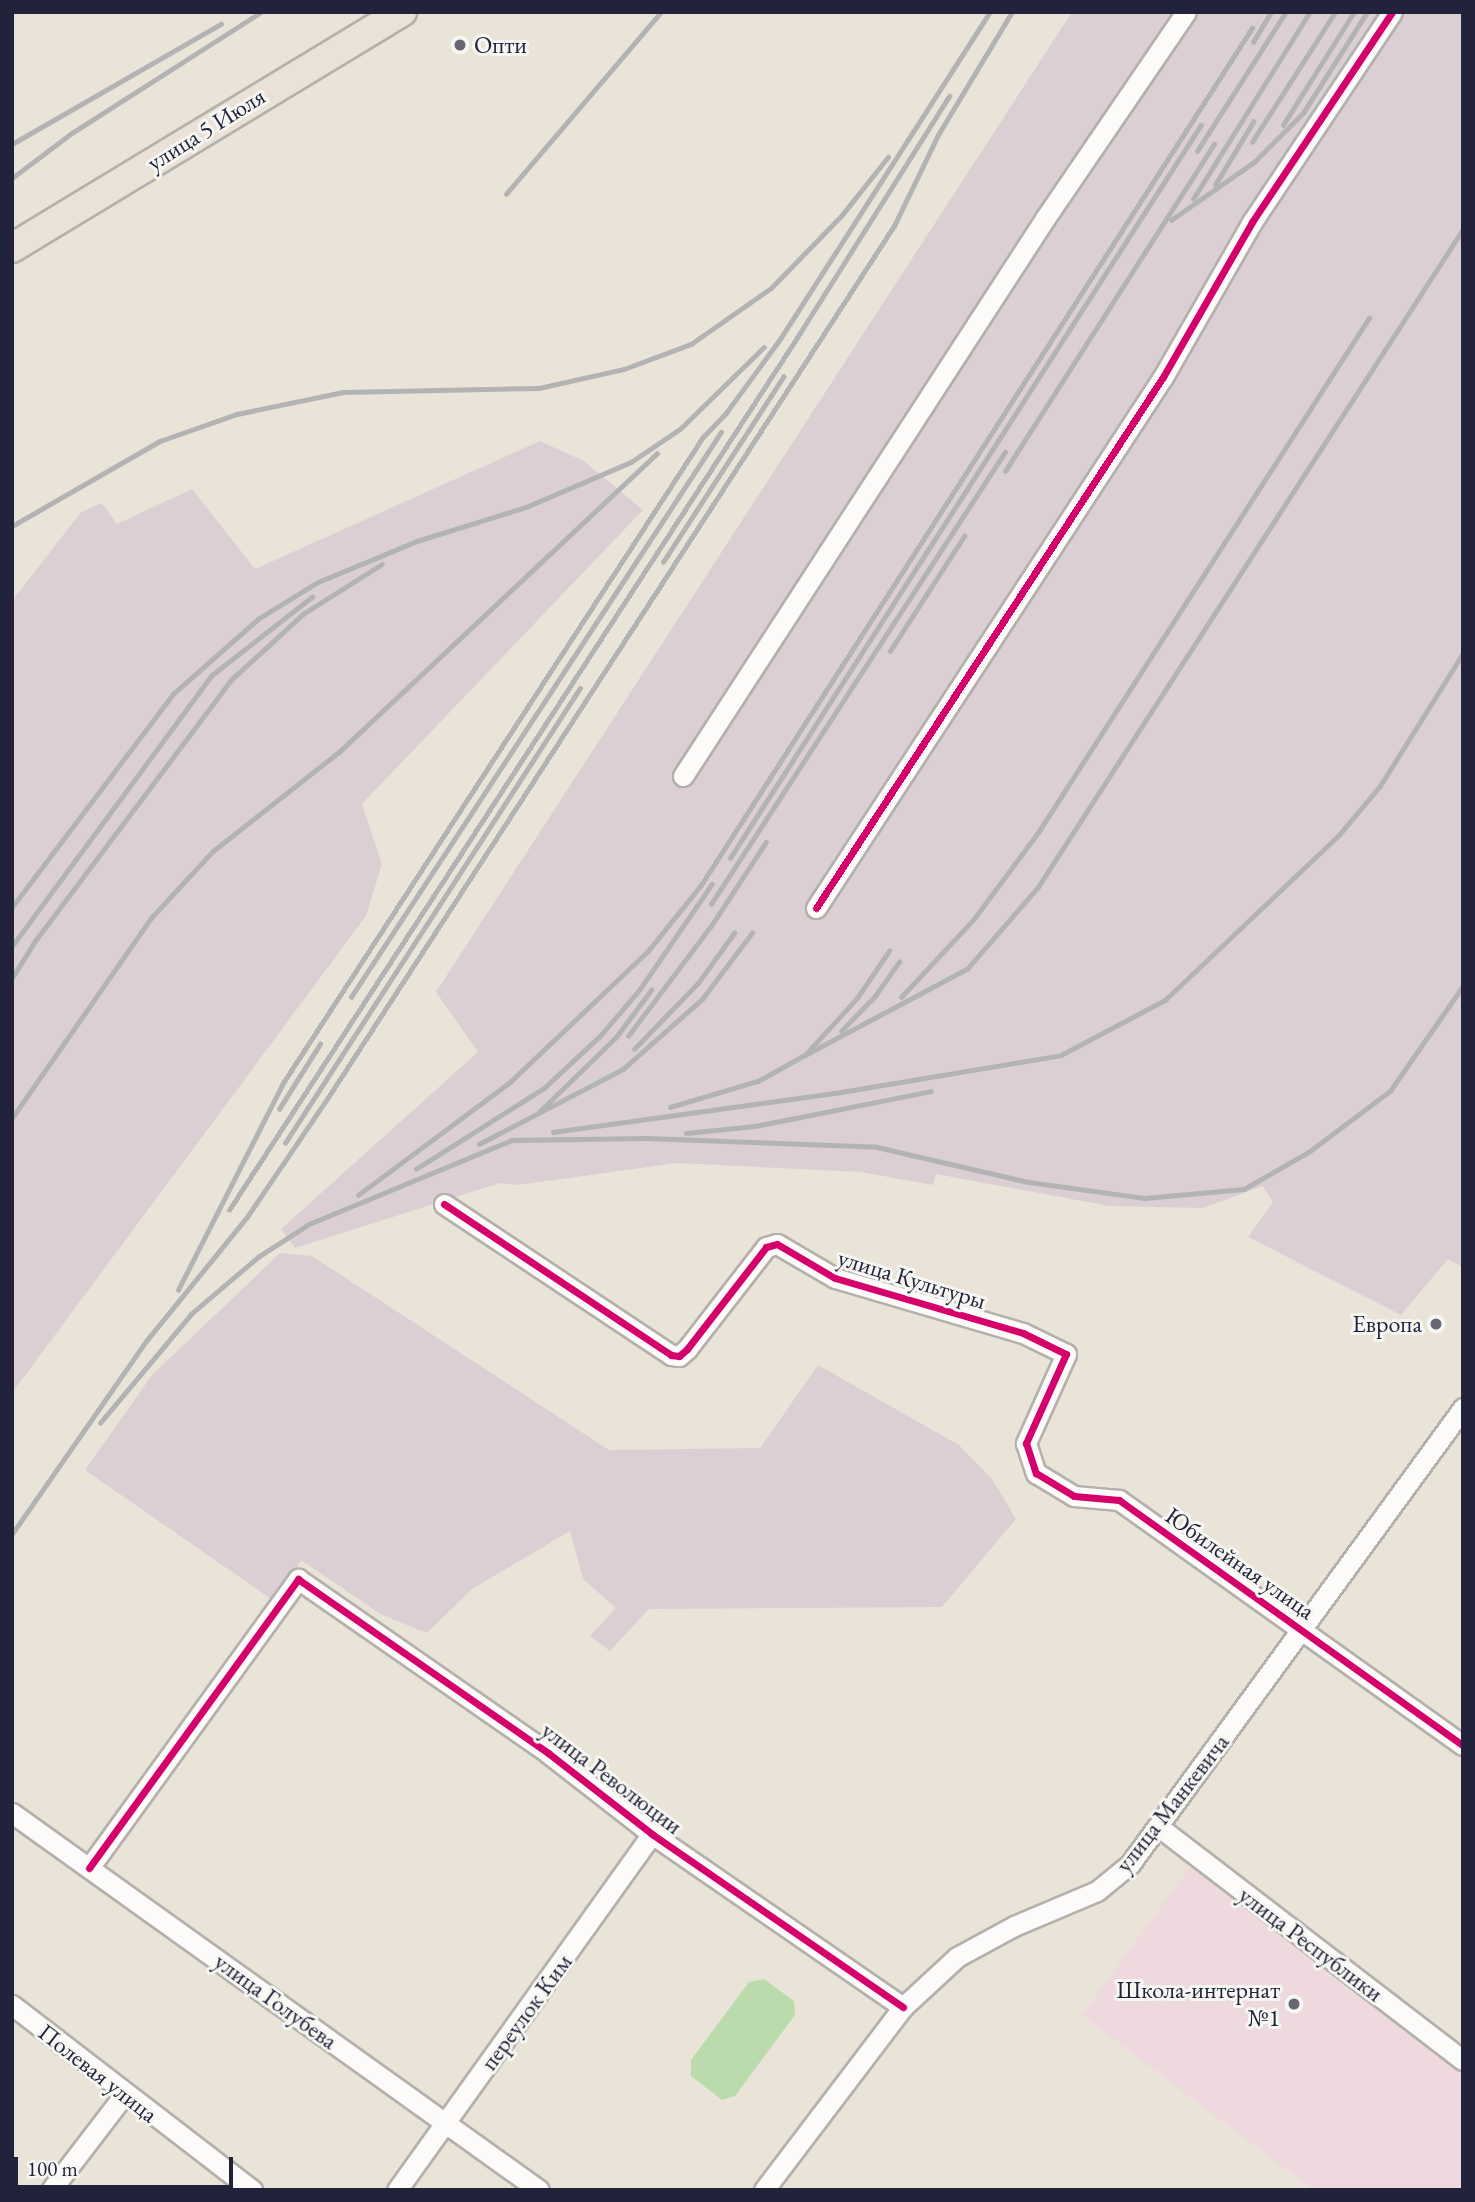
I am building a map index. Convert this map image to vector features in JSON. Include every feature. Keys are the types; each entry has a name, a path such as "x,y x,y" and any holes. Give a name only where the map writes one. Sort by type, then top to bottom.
{"highway":[{"name":"улица 5 Июля","path":"12,248 402,12"}],"street":[{"path":"683,776 1046,217 1186,12"},
{"path":"816,908 1163,377 1252,222 1392,12"},
{"name":"улица Культуры","path":"444,1204 671,1355 687,1349 766,1247 787,1246 835,1278 1023,1333 1066,1354 1038,1415"},
{"name":"улица Манкевича","path":"764,2190 904,2007 957,1957 1014,1926 1097,1891 1130,1864 1463,1408"},
{"name":"Юбилейная улица","path":"1038,1415 1026,1443 1030,1463 1044,1479 1074,1496 1119,1500 1463,1745"},
{"name":"улица Революции","path":"89,1868 298,1578 542,1749 652,1834 904,2007"},
{"name":"улица Голубева","path":"12,1813 538,2190"},
{"name":"улица Республики","path":"1159,1827 1463,2060"},
{"name":"переулок Ким","path":"397,2190 652,1834"},
{"name":"Полевая улица","path":"12,2005 124,2095 253,2190"},
{"path":"51,2190 124,2095"}],"shaded area":[{"path":"1072,12 1463,12 1463,1268 1448,1259 1401,1315 1248,1237 1273,1202 1263,1186 1203,1208 1109,1206 936,1174 933,1185 861,1172 677,1163 518,1185 500,1183 295,1248 281,1229 478,1052 436,992"},
{"path":"540,441 584,461 643,510 362,804 382,864 366,916 12,1393 12,601 81,512 102,503 117,524 192,489 255,569"},
{"path":"280,1253 312,1256 609,1450 760,1448 818,1365 959,1445 992,1479 1016,1519 942,1607 649,1609 610,1651 590,1636 616,1608 583,1579 570,1531 472,1589 427,1633 382,1615 301,1560 292,1577 271,1599 85,1470 152,1375"},
{"name":"Школа-интернат №1","path":"1190,1867 1463,2076 1463,2190 1313,2190 1082,2015"}],"green space":[{"path":"764,1979 794,2001 795,2015 735,2096 722,2100 691,2076 691,2060 749,1982"}],"railway":[{"path":"12,178 72,133 261,12"},
{"path":"506,194 661,12"},
{"path":"178,1290 283,1083 703,437 726,413 780,339 990,12"},
{"path":"12,1534 147,1340 247,1217 327,1099 894,226 938,135 1012,12"},
{"path":"1253,42 1271,12"},
{"path":"1197,151 1286,12"},
{"path":"1193,199 1310,12"},
{"path":"1252,142 1335,12"},
{"path":"1283,125 1354,12"},
{"path":"1171,220 1254,162 1303,113 1367,12"},
{"path":"12,144 221,24"},
{"path":"358,1195 510,1082 648,951 701,885 1252,28"},
{"path":"229,1210 800,333 949,96"},
{"path":"1215,185 1253,122"},
{"path":"730,858 1201,125"},
{"path":"1005,471 1214,144"},
{"path":"12,526 160,441 237,414 343,392 539,388 624,369 691,344 771,288 842,215 888,157"},
{"path":"805,1055 967,969 1038,887 1463,229"},
{"path":"901,997 973,920 1039,831 1369,318"},
{"path":"12,907 173,694 258,619 318,582 417,541 526,507 631,462 680,429 764,347"},
{"path":"663,562 783,377"},
{"path":"351,997 721,432"},
{"path":"711,904 1005,452"},
{"path":"12,1118 151,918 213,851 339,752 657,453"},
{"path":"890,651 964,536"},
{"path":"12,978 35,941 231,680 303,614 382,564"},
{"path":"12,946 212,675 312,597"},
{"path":"553,1132 841,1092 1061,1055 1165,1000 1338,836 1380,786 1463,653"},
{"path":"285,1143 580,688"},
{"path":"628,1036 711,926 766,842"},
{"path":"416,1169 544,1088 600,1036 640,989 712,884"},
{"path":"634,1049 698,983 734,933"},
{"path":"479,1144 623,1069 702,999 752,933"},
{"path":"670,1107 758,1081 805,1055 857,998 889,951"},
{"path":"841,1031 875,996 899,962"},
{"path":"100,1423 191,1314 258,1257 309,1224 512,1140 647,1138 877,1147 1029,1182 1145,1198 1244,1189 1310,1151 1390,1091 1463,986"},
{"path":"539,1112 616,1037 651,990"},
{"path":"279,1109 320,1044"},
{"path":"686,1133 755,1126 931,1091"}],"cycle path":[{"path":"816,908 1163,377 1252,222 1392,12"},
{"path":"444,1204 671,1355 679,1356 687,1349 766,1247 777,1244 835,1278 1023,1333 1066,1354 1026,1443 1036,1473 1074,1496 1119,1500 1463,1745"},
{"path":"89,1868 298,1579 548,1753 652,1834 903,2007"}],"place":[{"name":"Опти","path":"460,45"},
{"name":"Европа","path":"1436,1324"},
{"name":"Школа-интернат №1","path":"1294,2004"}]}
